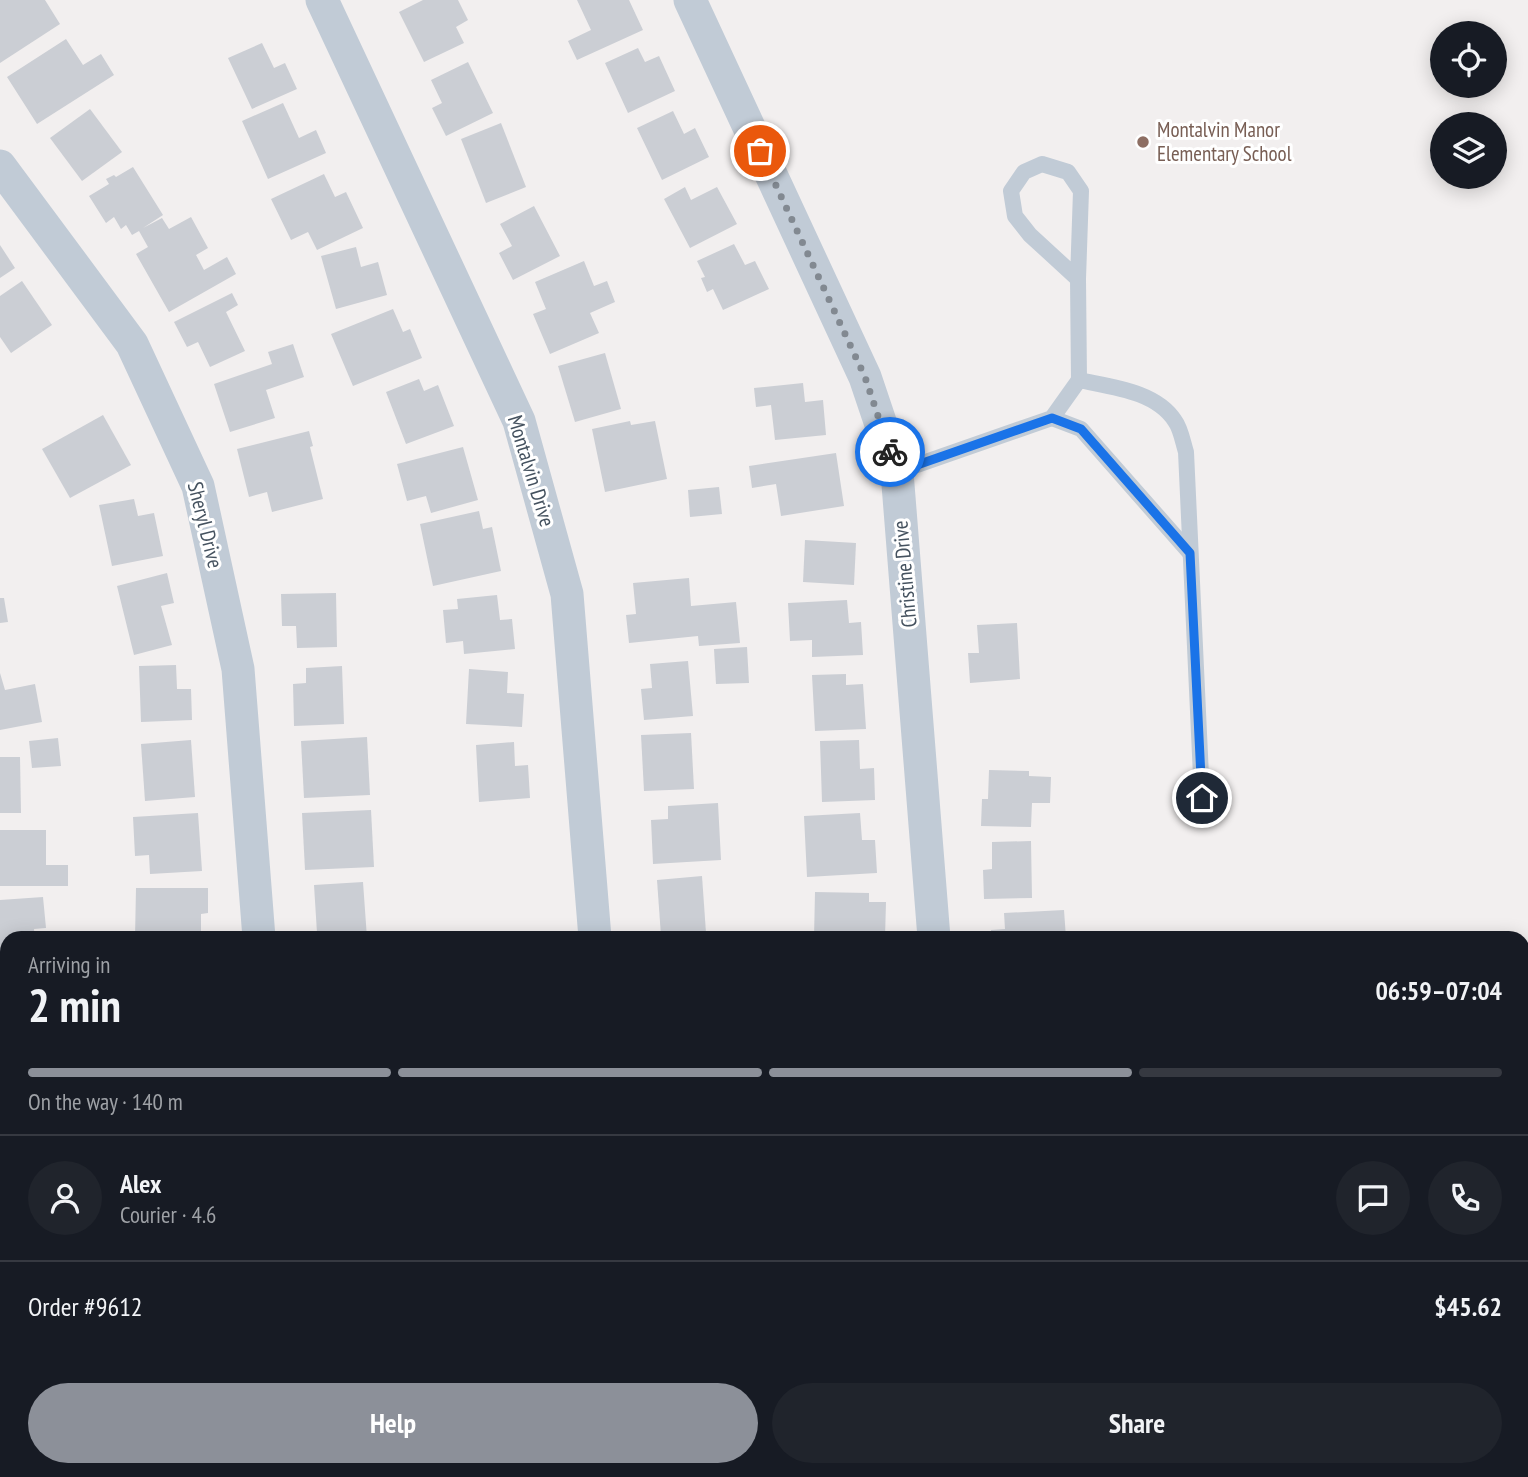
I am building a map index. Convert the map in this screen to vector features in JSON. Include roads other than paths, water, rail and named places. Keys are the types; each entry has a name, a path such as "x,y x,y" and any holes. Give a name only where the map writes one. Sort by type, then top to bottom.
{"street":[{"name":"Montalvin Drive","path":"322,0 519,421 566,594 594,931"},
{"name":"Christine Drive","path":"690,0 865,377 897,472 933,931"},
{"name":"Sheryl Drive","path":"0,166 132,344 198,486 238,669 258,931"}],"lane":[{"path":"897,472 1052,418 1079,380 1081,191 1068,172 1042,164 1024,172 1011,191 1014,216 1030,235 1078,279"},
{"path":"1079,380 1135,393 1158,404 1176,421 1186,452 1202,798"},
{"path":"1052,418 1081,429 1190,553"}],"place":[{"name":"Montalvin Manor Elementary School","path":"1143,142"}]}
